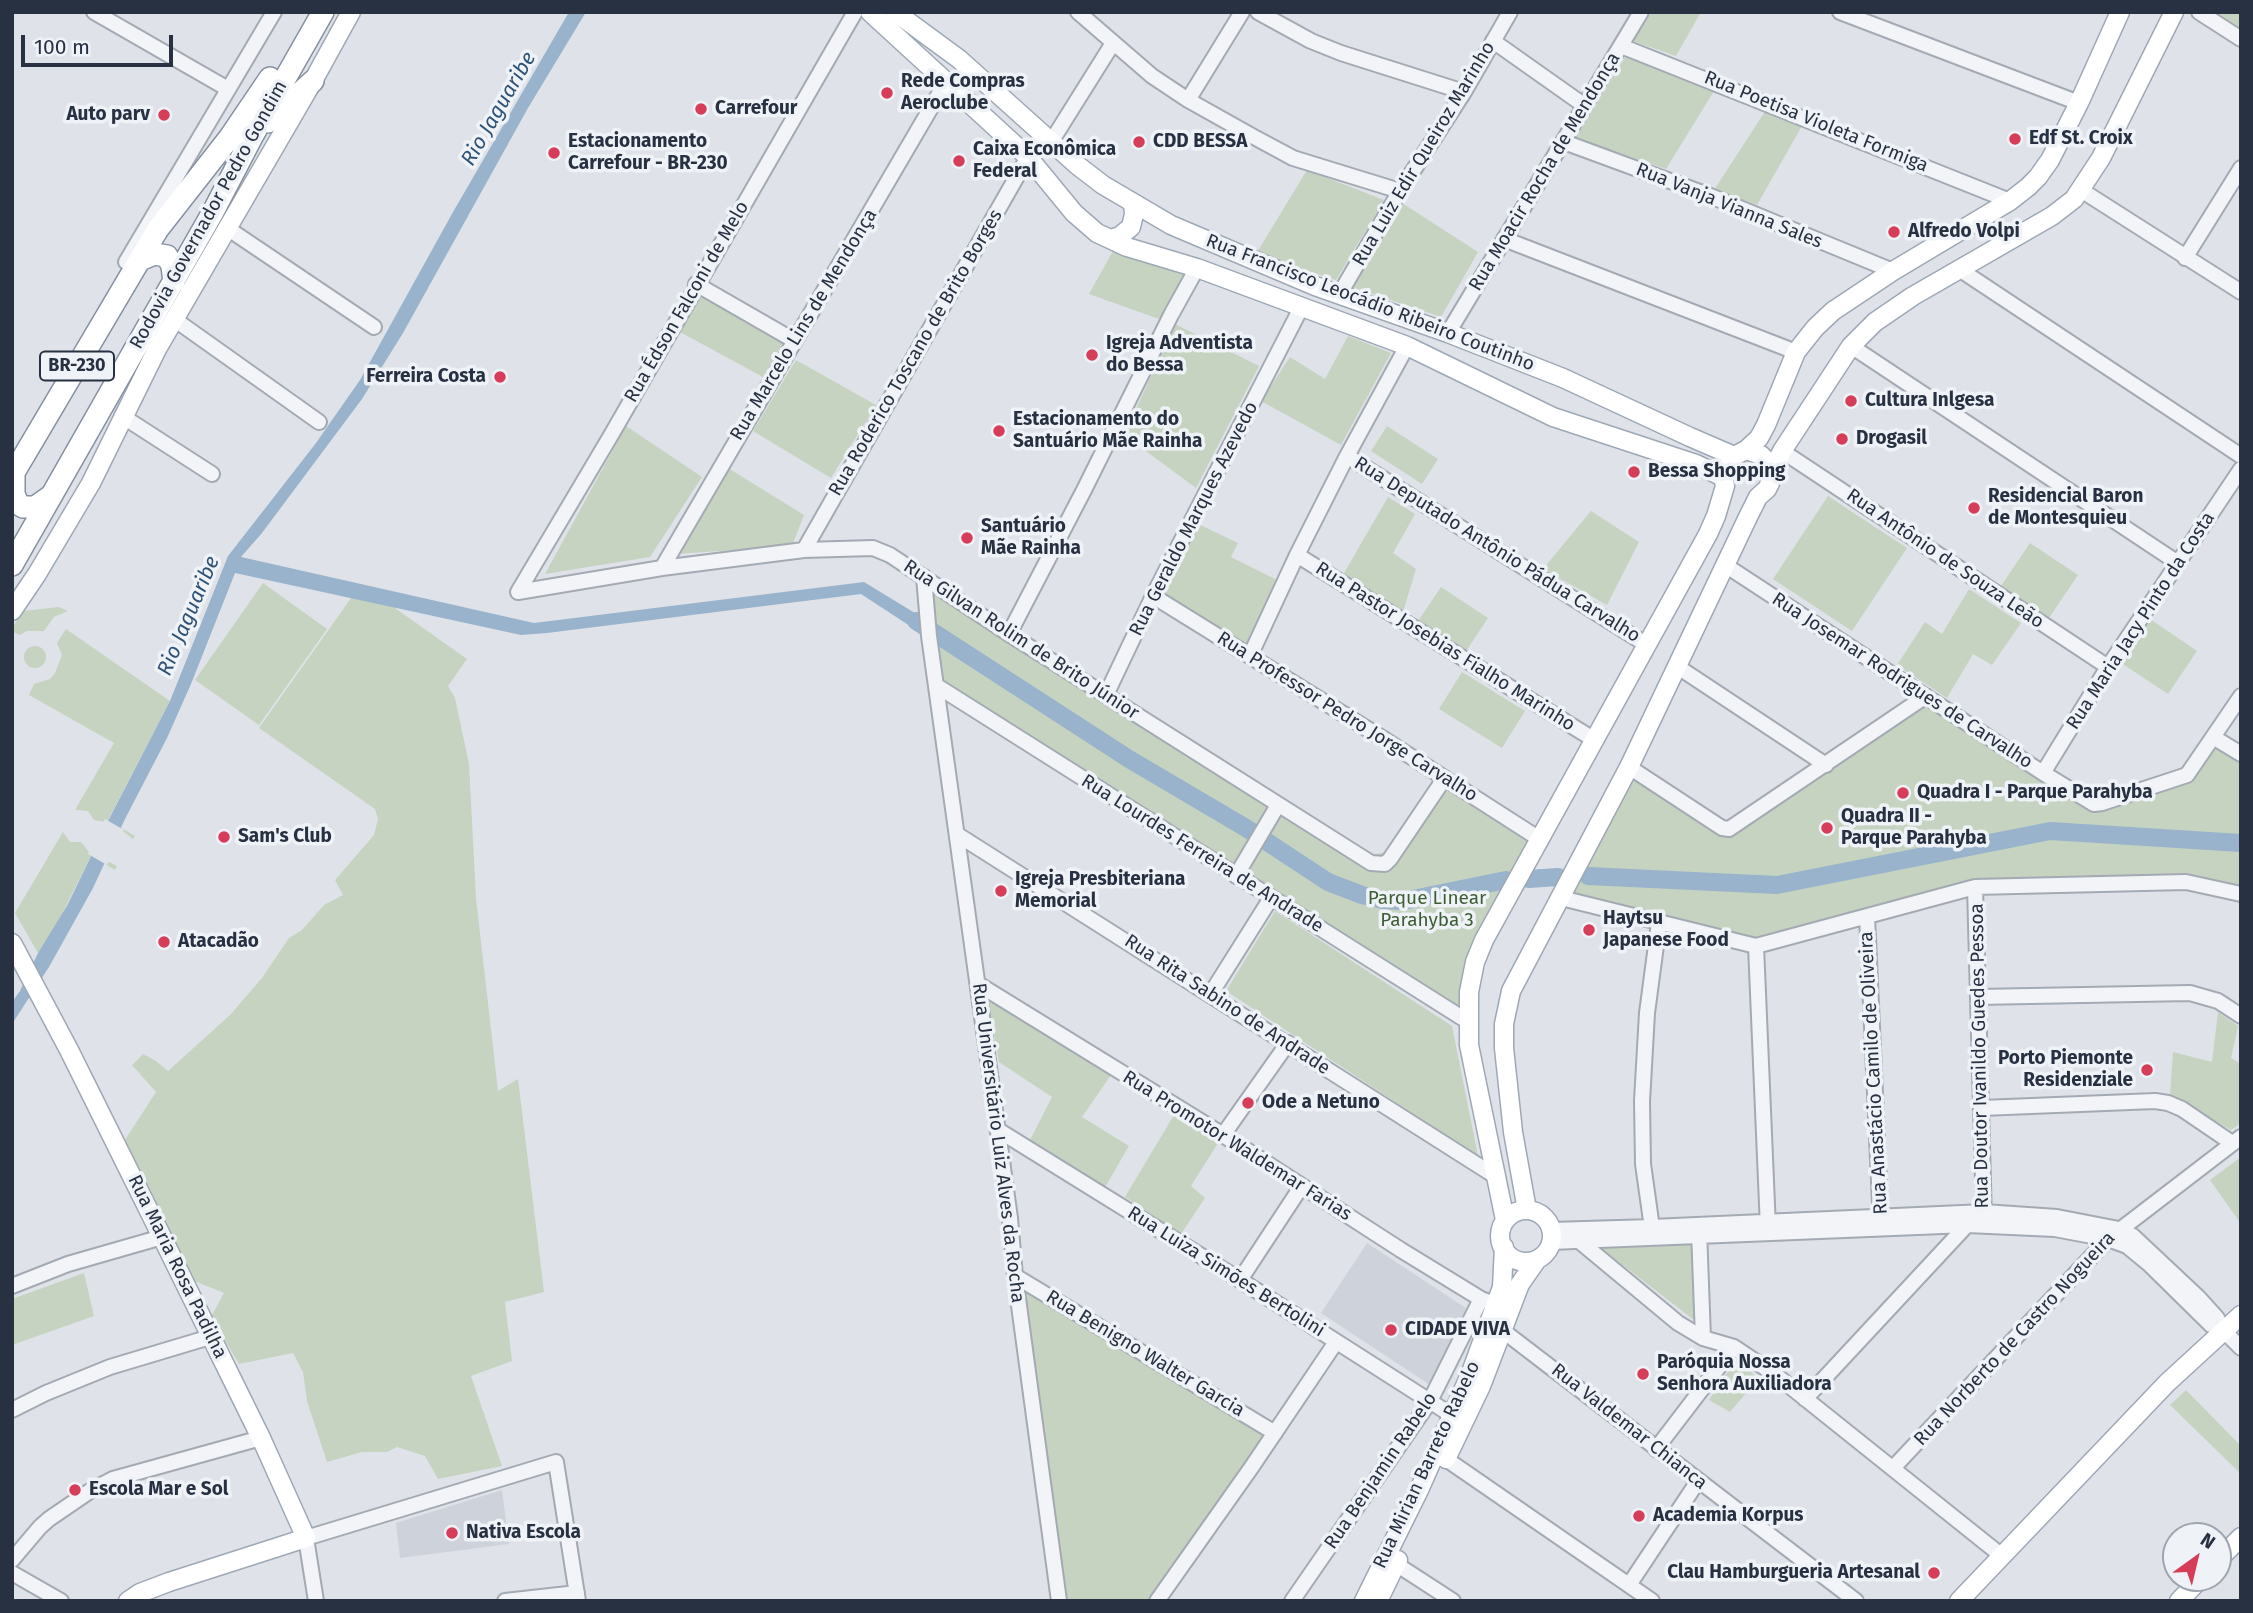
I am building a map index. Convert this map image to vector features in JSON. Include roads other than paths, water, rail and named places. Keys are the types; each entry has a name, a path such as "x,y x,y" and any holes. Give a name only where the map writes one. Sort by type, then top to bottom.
{"highway":[{"name":"Rodovia Governador Pedro Gondim","path":"13,470 158,229 253,105 308,12"},
{"name":"Rodovia Governador Pedro Gondim","path":"12,565 174,282 323,12"},
{"path":"253,135 313,81"},
{"path":"140,260 154,254 167,256 172,266 174,282"},
{"path":"13,470 13,494 18,504 35,507 52,495"}],"main road":[{"path":"12,611 92,483 122,416 174,319 351,12"},
{"name":"Rua Francisco Leocádio Ribeiro Coutinho","path":"870,12 1028,157 1085,224 1110,239 1127,247 1198,268 1408,346 1553,417 1696,464 1724,482"},
{"name":"Rua Francisco Leocádio Ribeiro Coutinho","path":"895,12 959,59 1103,185 1171,225 1286,275 1563,378 1699,442 1740,453"},
{"path":"1505,1220 1515,1213 1527,1210 1546,1220 1551,1236 1544,1256 1536,1261 1518,1262 1507,1255 1500,1236 1505,1220 1469,1045 1467,1021 1469,992 1477,955 1593,739 1708,534 1716,516 1727,465 1759,438 1796,352 1833,311 1893,271 2010,201 2038,177 2050,160 2079,103 2120,12"},
{"path":"1527,1210 1513,1132 1504,1048 1507,1007 1517,978 1629,767 1758,497 1767,489 1782,451 1851,346 1875,322 1959,269 2064,209 2081,190 2122,118 2174,12"},
{"path":"1110,239 1120,236 1131,227 1133,204"},
{"path":"1740,453 1761,455 1772,471"},
{"path":"1724,482 1738,498 1748,500 1758,497"},
{"name":"Rua Maria Rosa Padilha","path":"12,943 162,1237 261,1438 306,1538"},
{"name":"Rua Mirian Barreto Rabelo","path":"1364,1601 1453,1416 1489,1302 1504,1271 1504,1247"},
{"name":"Rua Mirian Barreto Rabelo","path":"1378,1601 1472,1406 1520,1284 1536,1261"},
{"path":"1959,1601 2167,1383 2241,1315"},
{"path":"128,1601 140,1593 169,1582 306,1538"}],"street":[{"path":"94,12 228,89"},
{"path":"13,470 58,378 274,12"},
{"name":"Rua Édson Falconi de Melo","path":"518,592 855,12"},
{"path":"1078,12 1152,76 1188,100 1293,158 1400,191"},
{"path":"1188,100 1242,12"},
{"path":"1258,12 1331,49 1464,92"},
{"name":"Rua Luiz Edir Queiroz Marinho","path":"1339,295 1510,12"},
{"name":"Rua Moacir Rocha de Mendonça","path":"1448,333 1642,12"},
{"path":"1840,12 2079,103"},
{"path":"2199,12 2241,39"},
{"path":"1493,41 1585,106"},
{"path":"1051,142 1113,43"},
{"name":"Rua Poetisa Violeta Formiga","path":"1621,46 2010,201"},
{"name":"Rua Marcelo Lins de Mendonça","path":"662,568 946,82"},
{"name":"Rua Vanja Vianna Sales","path":"1564,142 1708,195 1893,271"},
{"name":"Rua Roderico Toscano de Brito Borges","path":"804,550 1028,157"},
{"path":"2185,258 2241,168"},
{"path":"2081,190 2241,292"},
{"path":"227,228 374,327"},
{"path":"1504,239 1796,352"},
{"path":"1009,634 1171,315 1198,268"},
{"path":"1959,269 2241,456"},
{"path":"696,284 795,341"},
{"name":"Rua Geraldo Marques Azevedo","path":"1106,695 1153,596 1302,306"},
{"path":"174,319 320,422"},
{"path":"1250,656 1346,456 1408,346"},
{"path":"1851,346 2178,563"},
{"path":"122,416 212,474"},
{"name":"Rua Antônio de Souza Leão","path":"1782,451 2108,667"},
{"name":"Rua Deputado Antônio Pádua Carvalho","path":"1346,456 1647,645"},
{"name":"Rua Maria Jacy Pinto da Costa","path":"2043,773 2108,667 2241,469"},
{"name":"Rua Gilvan Rolim de Brito Júnior","path":"518,592 662,568 804,550 873,548 890,555 1009,634 1370,863 1385,864 1444,779"},
{"name":"Rua Pastor Josebias Fialho Marinho","path":"1297,555 1593,739"},
{"name":"Rua Josemar Rodrigues de Carvalho","path":"1725,565 2088,801 2102,803 2183,778 2190,773 2241,696"},
{"name":"Rua Universitário Luiz Alves da Rocha","path":"923,578 1059,1601"},
{"name":"Rua Professor Pedro Jorge Carvalho","path":"1153,596 1541,840"},
{"path":"1678,667 1826,765"},
{"name":"Rua Lourdes Ferreira de Andrade","path":"937,686 1467,1021"},
{"path":"1629,767 1722,828 1729,829 1926,696"},
{"path":"2213,737 2241,754"},
{"path":"1236,876 1278,805"},
{"name":"Rua Rita Sabino de Andrade","path":"958,835 1495,1176"},
{"path":"1561,898 1756,946 1975,887 2186,882 2241,894"},
{"name":"Rua Doutor Ivanildo Guedes Pessoa","path":"1975,887 1984,1218"},
{"path":"1210,995 1271,898"},
{"name":"Rua Anastácio Camilo de Oliveira","path":"1867,916 1881,1223"},
{"path":"1653,1232 1643,1164 1642,1101 1648,1000 1659,923"},
{"path":"1756,946 1768,1227"},
{"name":"Rua Promotor Waldemar Farias","path":"978,984 1489,1302"},
{"path":"1978,997 2190,993 2218,1001 2241,1016"},
{"path":"1223,1135 1288,1043"},
{"path":"1982,1108 2155,1101 2182,1109 2236,1140"},
{"name":"Rua Luiza Simões Bertolini","path":"998,1130 1453,1416"},
{"name":"Rua Norberto de Castro Nogueira","path":"1893,1468 2108,1239 2236,1140"},
{"path":"1240,1280 1301,1187"},
{"path":"1551,1236 2057,1217 2119,1229 2133,1236 2198,1297 2217,1318 2223,1330 2241,1348"},
{"path":"1881,1223 1967,1225 1984,1218 2108,1239 2140,1256 2211,1325 2223,1330"},
{"path":"1805,1399 1967,1225"},
{"path":"1699,1231 1703,1338"},
{"path":"1551,1236 1578,1240 1653,1232"},
{"path":"12,1286 68,1264 162,1237"},
{"path":"1578,1240 1678,1323 1703,1338 1734,1347 1749,1356 2002,1556"},
{"name":"Rua Benigno Walter Garcia","path":"1015,1276 1275,1433"},
{"name":"Rua Benjamin Rabelo","path":"1292,1601 1430,1401 1489,1302"},
{"name":"Rua Valdemar Chianca","path":"1503,1330 1856,1601"},
{"path":"12,1410 110,1367 210,1337"},
{"path":"1157,1601 1336,1342"},
{"path":"1656,1449 1734,1347"},
{"path":"12,1560 40,1527 67,1506 102,1485 155,1466 261,1438"},
{"path":"1446,1460 1652,1601"},
{"path":"306,1538 556,1462 577,1597 505,1601"},
{"path":"1629,1585 1698,1481"},
{"name":"Rua Maria Rosa Padilha","path":"306,1538 316,1601"},
{"path":"1396,1564 1453,1601"},
{"path":"12,1573 61,1601"}],"water":[{"path":"569,12 586,12 528,108 403,333 362,399 241,557 534,623 864,582 933,624 936,643 861,594 521,635 235,573 167,738 93,888 49,967 12,1024 12,1002 68,904 170,701 228,556 316,443 360,380"}],"waterway":[{"path":"916,621 1129,759 1246,828 1328,882 1362,895 1403,901 1506,880"},
{"path":"1588,876 1777,885 2050,831 2241,843"},
{"path":"1529,879 1558,877"}],"place":[{"name":"Rede Compras Aeroclube","path":"887,93"},
{"name":"Carrefour","path":"701,109"},
{"name":"Auto parv","path":"164,115"},
{"name":"Edf St. Croix","path":"2015,139"},
{"name":"CDD BESSA","path":"1139,142"},
{"name":"Estacionamento Carrefour - BR-230","path":"554,153"},
{"name":"Caixa Econômica Federal","path":"959,161"},
{"name":"Alfredo Volpi","path":"1894,232"},
{"name":"Igreja Adventista do Bessa","path":"1092,355"},
{"name":"Ferreira Costa","path":"500,377"},
{"name":"Cultura Inlgesa","path":"1851,401"},
{"name":"Estacionamento do Santuário Mãe Rainha","path":"999,431"},
{"name":"Drogasil","path":"1842,439"},
{"name":"Bessa Shopping","path":"1634,472"},
{"name":"Residencial Baron de Montesquieu","path":"1974,508"},
{"name":"Santuário Mãe Rainha","path":"967,538"},
{"name":"Quadra I - Parque Parahyba","path":"1903,793"},
{"name":"Quadra II - Parque Parahyba","path":"1827,828"},
{"name":"Sam's Club","path":"224,837"},
{"name":"Igreja Presbiteriana Memorial","path":"1001,891"},
{"name":"Haytsu Japanese Food","path":"1589,930"},
{"name":"Atacadão","path":"164,942"},
{"name":"Porto Piemonte Residenziale","path":"2147,1070"},
{"name":"Ode a Netuno","path":"1248,1103"},
{"name":"CIDADE VIVA","path":"1391,1330"},
{"name":"Paróquia Nossa Senhora Auxiliadora","path":"1643,1374"},
{"name":"Escola Mar e Sol","path":"75,1490"},
{"name":"Academia Korpus","path":"1639,1516"},
{"name":"Nativa Escola","path":"452,1533"},
{"name":"Clau Hamburgueria Artesanal","path":"1934,1573"}],"water label":[{"name":"Rio Jaguaribe","path":"499,109"},
{"name":"Rio Jaguaribe","path":"189,616"}],"park label":[{"name":"Parque Linear Parahyba 3","path":"1427,910"}]}
